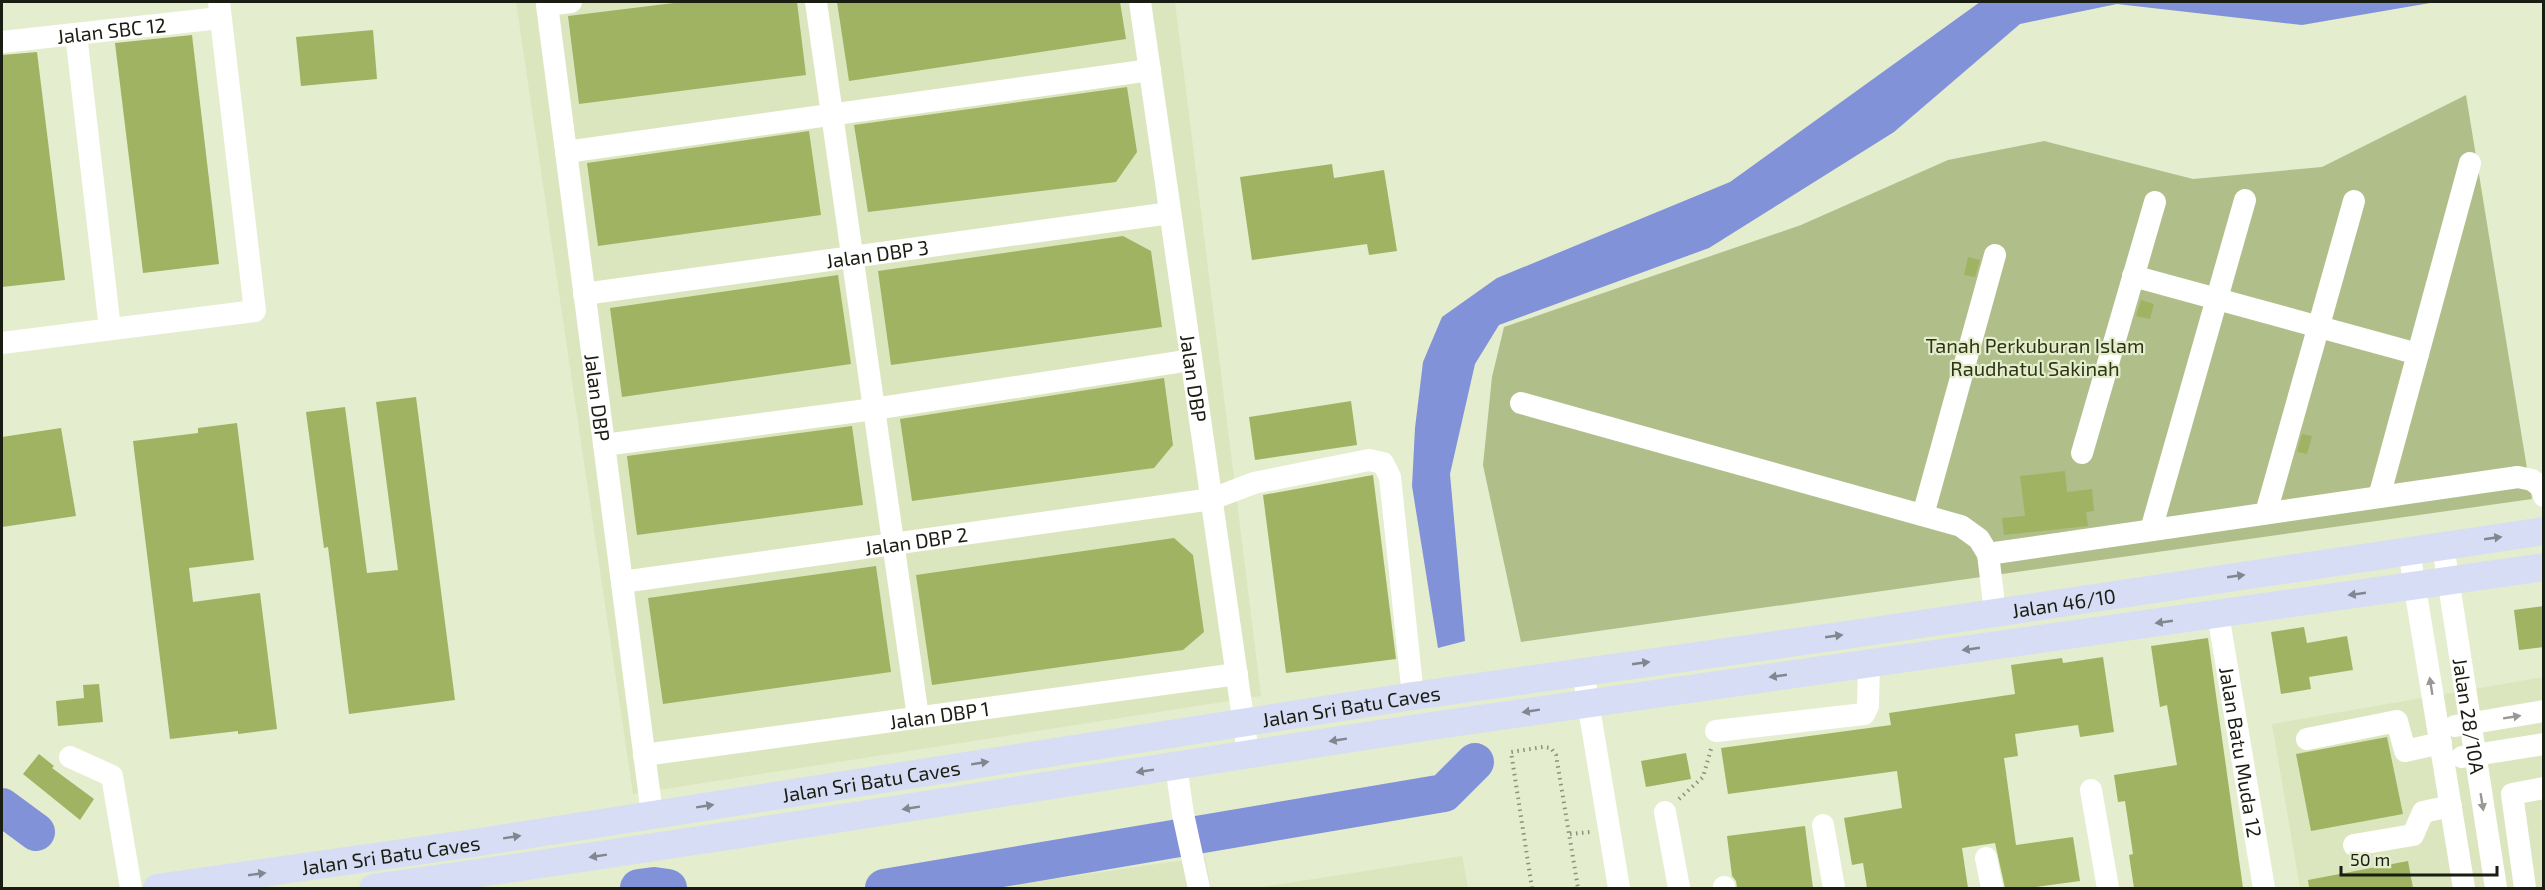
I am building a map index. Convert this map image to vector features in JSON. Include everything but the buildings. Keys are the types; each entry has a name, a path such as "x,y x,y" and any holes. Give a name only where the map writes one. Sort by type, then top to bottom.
{"main road":[{"name":"Jalan 46/10","path":"1583,672 2544,531"},
{"name":"Jalan 46/10","path":"1588,702 2544,567"},
{"name":"Jalan Sri Batu Caves","path":"157,888 1583,672"},
{"name":"Jalan Sri Batu Caves","path":"373,888 1588,702"}],"street":[{"name":"Jalan DBP","path":"571,2 547,4 652,814"},
{"path":"816,2 918,717"},
{"name":"Jalan DBP","path":"1140,2 1248,753"},
{"path":"2,343 255,311 220,10"},
{"name":"Jalan SBC 12","path":"2,42 76,34 220,10"},
{"path":"76,34 110,329"},
{"path":"566,152 1150,70"},
{"path":"2379,497 2470,163"},
{"path":"2151,530 2245,200"},
{"path":"2266,513 2354,201"},
{"path":"2082,453 2155,202"},
{"name":"Jalan DBP 3","path":"584,294 1170,213"},
{"path":"1923,515 1995,255"},
{"path":"2133,276 2418,354"},
{"path":"604,445 874,409 1191,360"},
{"path":"1521,403 1961,526 1979,539 1988,554 1995,612"},
{"name":"Jalan DBP 2","path":"622,582 1212,499 1254,483 1369,460 1383,463 1390,477 1413,696"},
{"path":"1988,554 2518,477 2532,480 2542,488 2544,496"},
{"name":"Jalan 28/10A","path":"2443,546 2496,888"},
{"name":"Jalan 28/10A","path":"2409,551 2464,888"},
{"name":"Jalan Batu Muda 12","path":"2218,614 2264,888"},
{"path":"1716,731 1864,714 1869,706 1869,664"},
{"path":"1583,672 1619,888"},
{"name":"Jalan DBP 1","path":"644,755 1237,674"},
{"path":"2307,739 2397,721 2405,751 2441,744 2470,724 2544,711"},
{"path":"2441,744 2475,754 2544,744"},
{"path":"70,757 112,776 131,888"},
{"path":"1176,766 1183,814 1198,878"},
{"path":"2525,888 2512,794 2544,788"},
{"path":"2091,790 2108,888"},
{"path":"2354,845 2413,835 2423,812 2451,806"},
{"path":"1665,813 1679,888"},
{"path":"1823,825 1834,888"},
{"path":"1986,858 1992,888"}],"path":[{"path":"1665,813 1703,777 1716,731"},
{"path":"1532,888 1511,752 1543,747 1551,748 1556,755 1578,888"}],"shaded area":[{"path":"516,2 1175,2 1261,696 633,794"},
{"path":"2543,677 2543,888 2300,888 2272,724"},
{"path":"1462,856 1468,888 1256,888"},
{"path":"1205,857 1211,888 992,888"}],"green space":[{"name":"Tanah Perkuburan Islam Raudhatul Sakinah","path":"2466,95 2532,499 1521,642 1483,465 1492,377 1504,327 1801,225 1948,160 2044,141 2193,179 2322,167"}],"water":[{"path":"1980,2 2436,2 2302,25 2117,4 2020,24 1894,132 1709,248 1499,325 1475,364 1450,474 1465,641 1438,648 1412,486 1415,428 1423,362 1442,317 1497,278 1730,182"}],"waterway":[{"path":"884,888 1444,793 1475,762"},
{"path":"2,807 36,832"},
{"path":"639,888 654,886 668,888"}]}
